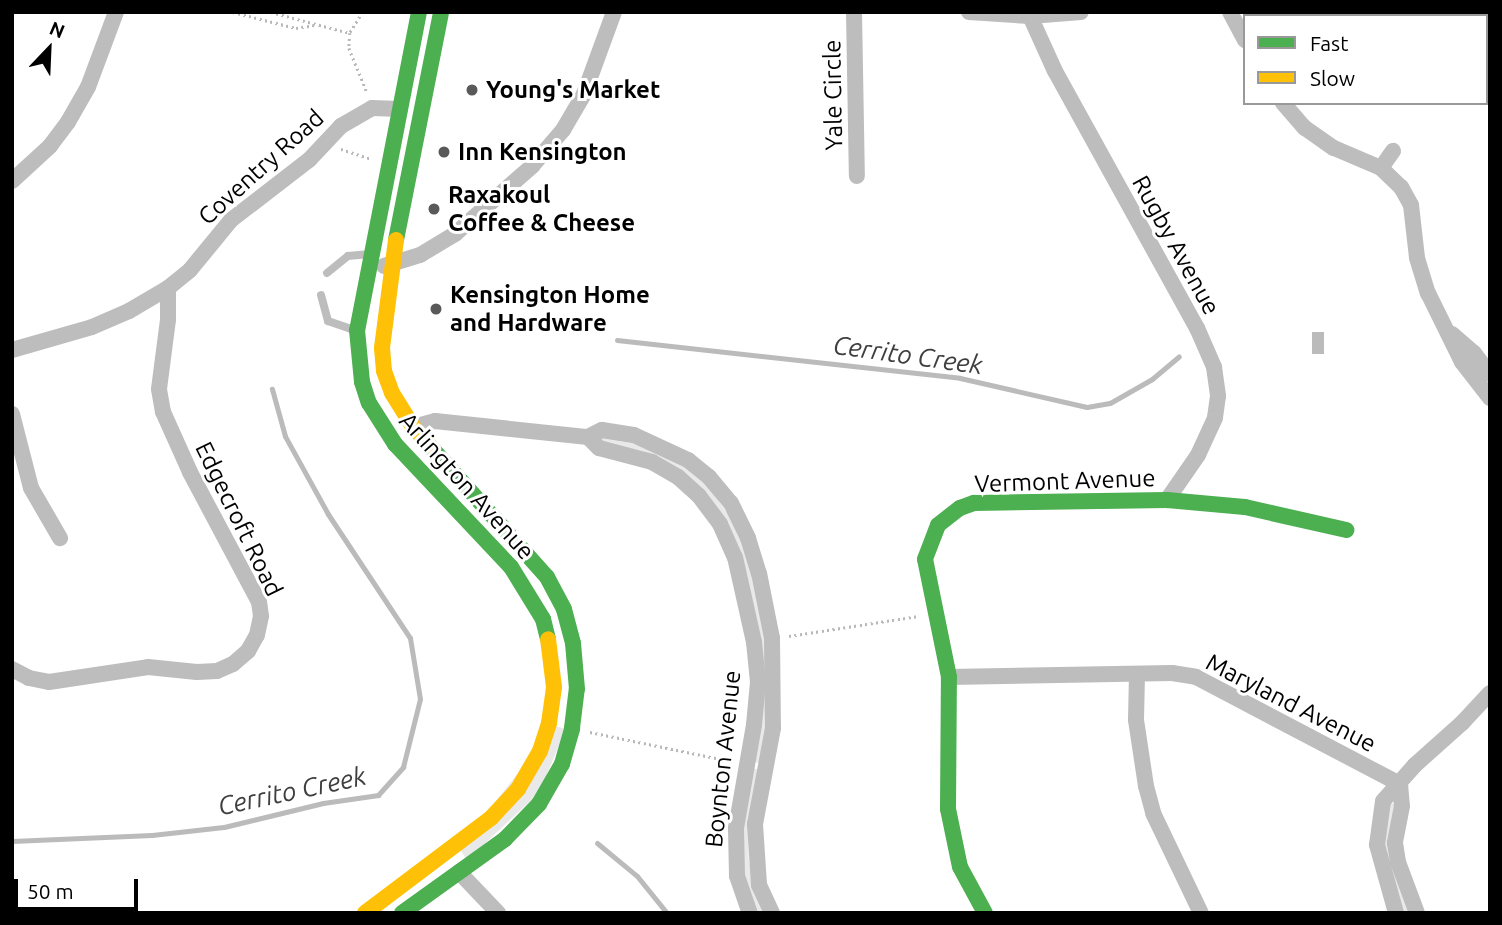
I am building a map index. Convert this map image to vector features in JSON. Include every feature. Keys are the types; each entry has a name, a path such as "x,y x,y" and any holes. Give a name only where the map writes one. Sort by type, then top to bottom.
{"main road":[{"name":"Arlington Avenue","path":"365,913 491,818 518,789 540,751 549,723 554,687 552,655 542,619 530,594 511,567 395,444 374,413 362,382 357,331 419,12"},
{"name":"Arlington Avenue","path":"402,913 523,822 552,784 562,764 572,728 576,666 564,609 547,577 413,427 392,393 384,371 382,348 393,264 441,12"},
{"name":"Vermont Avenue","path":"985,913 960,867 948,809 949,677 925,559 927,547 938,525 960,508 974,503 1167,500 1267,511 1346,530"}],"street":[{"path":"12,181 50,146 68,122 98,64 116,12"},
{"path":"368,270 420,255 455,234 532,166 563,130 584,94 614,12"},
{"name":"Yale Circle","path":"854,12 857,176"},
{"path":"969,12 1030,16 1081,12"},
{"path":"1230,12 1243,36"},
{"name":"Rugby Avenue","path":"1030,16 1055,71 1196,328 1213,367 1218,396 1215,418 1198,455 1167,500"},
{"path":"1285,105 1305,128 1334,148 1381,168 1401,187 1411,205 1418,258 1428,293 1462,362 1490,398"},
{"path":"372,108 400,109"},
{"name":"Coventry Road","path":"12,350 93,327 129,311 168,288 190,270 231,220 291,175 341,126 372,108"},
{"path":"1381,168 1393,151"},
{"name":"Edgecroft Road","path":"12,669 29,678 49,682 148,667 197,672 217,671 233,664 248,651 257,635 261,616 259,602 190,472 163,412 159,389 168,320 168,288"},
{"path":"1448,330 1474,353 1490,374"},
{"path":"12,414 31,488 60,538"},
{"name":"Boynton Avenue","path":"413,427 435,421 588,437 602,430 634,435 688,460 709,477 731,503 748,538 772,638 773,728 755,824 759,885 772,913"},
{"name":"Boynton Avenue","path":"588,437 599,448 652,462 678,477 699,496 720,524 735,557 754,642 758,681 736,839 737,876 750,913"},
{"name":"Maryland Avenue","path":"949,677 1172,673 1196,677 1400,784"},
{"path":"1137,675 1136,720 1153,813 1201,913"},
{"path":"1396,913 1377,845 1384,801 1415,765 1462,723 1490,693"},
{"path":"1400,784 1402,806 1395,843 1398,862 1417,913"},
{"path":"459,872 498,913"}],"lane":[{"path":"327,273 348,256 372,254"},
{"path":"321,295 328,321 357,331"}],"path":[{"path":"233,12 296,28 314,25"},
{"path":"271,12 350,33"},
{"path":"363,12 350,33 349,48 362,73 372,108"},
{"path":"324,145 361,155 390,168"},
{"path":"789,636 937,613"},
{"path":"597,734 748,765"}],"shaded area":[{"path":"1312,332 1324,332 1324,354 1312,354"},
{"path":"600,436 628,439 680,461 708,487 732,519 747,555 764,618 768,710 761,763 753,762 758,731 736,548 665,462 642,451 603,443"},
{"path":"555,726 566,729 539,793 467,860 459,848"},
{"path":"752,768 760,770 748,838 749,862 764,913 756,913 742,874 741,827"},
{"path":"1391,803 1394,804 1410,913 1403,913 1385,863 1385,820"}],"waterway":[{"name":"Cerrito Creek","path":"617,340 960,378 1087,407 1110,403 1152,379 1179,356"},
{"name":"Cerrito Creek","path":"12,841 152,835 224,827 323,803 378,795 403,767 420,699 410,638 328,514 285,436 272,389"},
{"name":"Cerrito Creek","path":"597,843 637,876 667,913"}],"traffic: fast":[{"path":"419,12 357,330 362,382 369,403 395,444 511,567 543,619 548,639"},
{"path":"396,240 441,12"},
{"path":"402,913 505,839 539,804 562,764 572,728 577,689 573,643 564,609 547,577 429,445"},
{"path":"985,913 960,867 948,809 949,677 925,559 938,525 960,508 974,503 1167,500 1245,507 1346,530"}],"traffic: slow":[{"path":"396,240 382,348 384,371 392,393 413,427 429,445"},
{"path":"365,913 491,818 518,789 540,751 549,723 554,687 548,639"}],"place":[{"name":"Young's Market","path":"472,90"},
{"name":"Inn Kensington","path":"444,152"},
{"name":"Raxakoul Coffee & Cheese","path":"434,209"},
{"name":"Kensington Home and Hardware","path":"436,309"}]}
